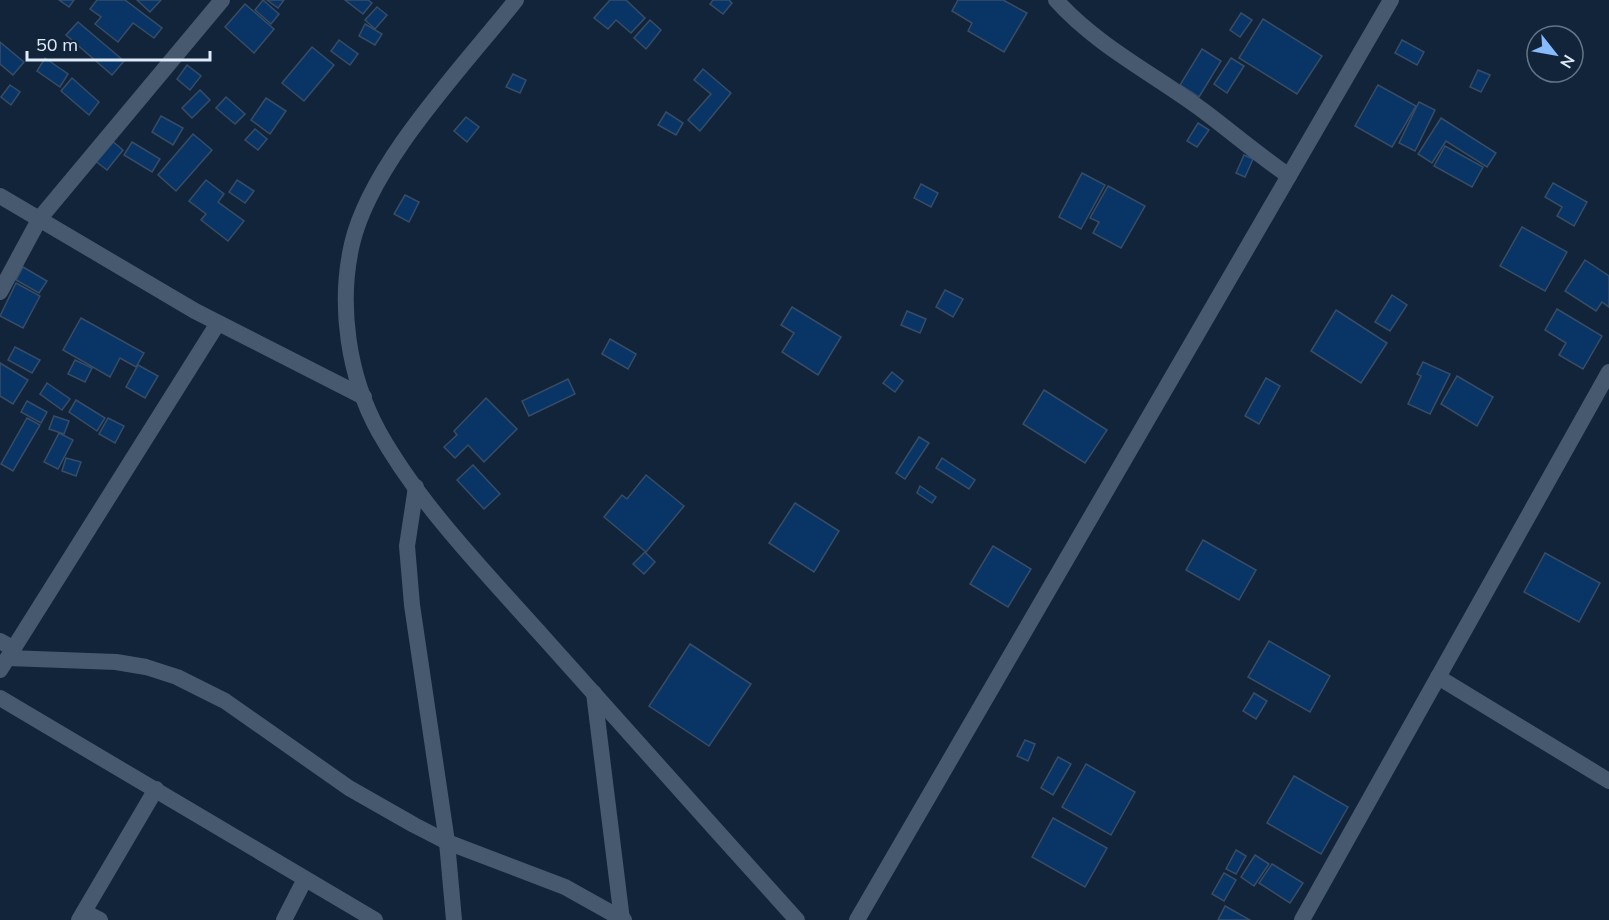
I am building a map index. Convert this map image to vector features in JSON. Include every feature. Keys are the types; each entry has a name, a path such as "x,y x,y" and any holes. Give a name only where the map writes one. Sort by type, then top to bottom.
{"street":[{"path":"0,292 40,218 222,0"},
{"path":"516,0 403,141 372,193 361,218 352,242 344,305 350,343 364,396 378,431 416,487 490,577 797,920"},
{"path":"1056,0 1101,42 1206,112 1250,150 1289,176"},
{"path":"857,920 1391,0"},
{"path":"0,196 218,323 364,396"},
{"path":"218,323 5,654 116,662 146,667 177,677 225,701 349,788 447,842 565,887 623,920"},
{"path":"1302,920 1609,372"},
{"path":"416,487 407,546 412,605 447,842 454,920"},
{"path":"1438,677 1609,781"},
{"path":"594,693 623,920"},
{"path":"0,698 375,920"},
{"path":"100,920 82,916 156,789"},
{"path":"284,920 305,879"}],"building":[{"path":"59,0 74,0 69,7"},
{"path":"97,0 125,0 162,28 154,38 133,23 118,42 95,24 101,17 90,9"},
{"path":"137,0 161,0 150,12"},
{"path":"263,0 279,14 271,24 255,10"},
{"path":"267,0 284,0 278,8"},
{"path":"345,0 368,0 372,3 363,14"},
{"path":"610,0 626,0 645,18 631,33 616,20 608,29 594,18"},
{"path":"713,0 729,0 732,3 723,14 710,4"},
{"path":"958,0 1003,0 1027,13 1004,52 968,31 972,23 952,11"},
{"path":"245,4 274,29 254,53 225,27"},
{"path":"377,7 387,15 375,29 365,20"},
{"path":"1241,13 1252,20 1240,37 1230,30"},
{"path":"1263,19 1322,56 1297,94 1239,58"},
{"path":"650,20 661,30 646,49 634,38"},
{"path":"78,22 124,61 112,75 66,35"},
{"path":"365,24 382,34 375,45 359,36"},
{"path":"339,40 358,54 350,65 331,51"},
{"path":"1402,40 1424,52 1417,65 1395,53"},
{"path":"0,42 24,62 13,75 0,64"},
{"path":"312,47 334,65 304,101 282,83"},
{"path":"1202,49 1221,61 1199,97 1180,85"},
{"path":"45,58 68,74 60,87 37,71"},
{"path":"1231,58 1244,66 1227,93 1214,84"},
{"path":"187,65 201,76 190,90 177,79"},
{"path":"703,69 731,93 700,131 688,120 711,94 694,80"},
{"path":"1478,70 1490,75 1481,92 1470,87"},
{"path":"513,74 526,80 520,93 506,87"},
{"path":"72,78 99,102 89,115 61,91"},
{"path":"10,85 20,92 11,105 1,97"},
{"path":"1378,85 1416,106 1392,147 1355,126"},
{"path":"200,90 210,100 192,118 182,108"},
{"path":"226,97 245,114 235,124 216,108"},
{"path":"266,98 286,111 270,134 251,120"},
{"path":"1419,102 1435,110 1415,151 1399,143"},
{"path":"666,112 683,123 676,135 658,125"},
{"path":"161,116 183,128 173,145 152,132"},
{"path":"466,117 479,127 467,142 454,131"},
{"path":"1441,118 1496,153 1487,167 1446,141 1432,163 1418,154"},
{"path":"1198,123 1209,130 1197,147 1187,141"},
{"path":"255,129 267,139 258,150 245,140"},
{"path":"193,134 212,150 176,191 158,175"},
{"path":"111,140 123,150 107,170 94,160"},
{"path":"132,142 160,159 152,172 124,155"},
{"path":"1445,146 1483,167 1472,187 1434,166"},
{"path":"1244,155 1253,159 1245,177 1236,173"},
{"path":"1082,173 1105,185 1081,229 1059,217"},
{"path":"206,180 224,194 218,202 244,221 228,241 201,220 206,214 189,201"},
{"path":"237,180 254,191 245,203 229,192"},
{"path":"1553,183 1587,202 1574,226 1557,216 1562,207 1545,197"},
{"path":"921,184 938,193 931,207 914,198"},
{"path":"1108,186 1145,206 1121,248 1093,233 1099,222 1090,218"},
{"path":"405,195 419,202 409,222 394,214"},
{"path":"1522,227 1567,252 1545,291 1500,266"},
{"path":"1585,260 1609,276 1609,307 1602,302 1596,311 1565,291"},
{"path":"23,267 47,281 39,293 16,280"},
{"path":"16,283 40,296 23,328 0,316"},
{"path":"945,290 963,299 953,317 936,307"},
{"path":"1392,295 1407,305 1390,331 1375,322"},
{"path":"792,307 841,337 818,375 782,352 794,333 781,325"},
{"path":"1557,309 1602,336 1583,369 1559,355 1566,343 1545,330"},
{"path":"1336,310 1387,343 1361,383 1311,351"},
{"path":"907,311 926,319 920,333 901,325"},
{"path":"81,318 144,353 136,367 120,358 110,377 63,350"},
{"path":"610,339 636,354 628,369 602,354"},
{"path":"15,347 40,360 32,373 8,360"},
{"path":"75,360 92,368 85,382 68,374"},
{"path":"1423,362 1450,374 1430,414 1408,404 1421,376 1417,374"},
{"path":"0,363 28,380 13,404 0,396"},
{"path":"138,365 158,376 145,398 126,387"},
{"path":"892,372 903,381 895,392 883,383"},
{"path":"1457,376 1493,397 1477,426 1441,404"},
{"path":"1266,378 1280,386 1259,424 1245,416"},
{"path":"568,379 575,394 529,416 522,401"},
{"path":"47,383 70,399 62,410 40,394"},
{"path":"1044,390 1107,430 1085,463 1023,424"},
{"path":"486,398 517,429 484,462 468,445 455,458 444,447 457,435 454,431"},
{"path":"76,400 105,418 97,431 69,412"},
{"path":"27,401 47,412 41,423 21,412"},
{"path":"54,416 69,421 64,434 49,429"},
{"path":"27,418 40,425 13,471 1,464"},
{"path":"108,418 124,426 115,443 99,434"},
{"path":"59,433 73,440 58,469 44,462"},
{"path":"919,437 929,443 905,479 896,473"},
{"path":"66,458 81,462 76,476 62,471"},
{"path":"942,458 975,480 969,489 936,468"},
{"path":"473,465 500,494 484,509 457,480"},
{"path":"646,475 684,506 646,552 604,517 622,495 627,499"},
{"path":"920,486 936,497 932,503 917,493"},
{"path":"795,503 839,531 814,572 769,543"},
{"path":"1203,540 1256,570 1239,600 1186,570"},
{"path":"993,546 1031,569 1008,607 970,584"},
{"path":"645,552 655,562 644,574 633,564"},
{"path":"1545,553 1600,583 1579,622 1524,592"},
{"path":"1269,641 1330,676 1310,712 1248,677"},
{"path":"690,644 751,684 709,746 649,706"},
{"path":"1254,693 1267,701 1256,719 1243,711"},
{"path":"1025,740 1035,744 1028,761 1017,756"},
{"path":"1058,757 1071,764 1053,795 1041,788"},
{"path":"1086,764 1135,792 1111,835 1062,807"},
{"path":"1294,776 1348,807 1321,854 1267,823"},
{"path":"1053,818 1107,848 1085,887 1032,857"},
{"path":"1236,850 1246,856 1236,874 1226,869"},
{"path":"1255,855 1269,864 1254,886 1241,877"},
{"path":"1272,864 1303,883 1290,903 1259,883"},
{"path":"1224,873 1236,880 1224,901 1212,894"},
{"path":"1225,906 1250,920 1218,920"}]}
